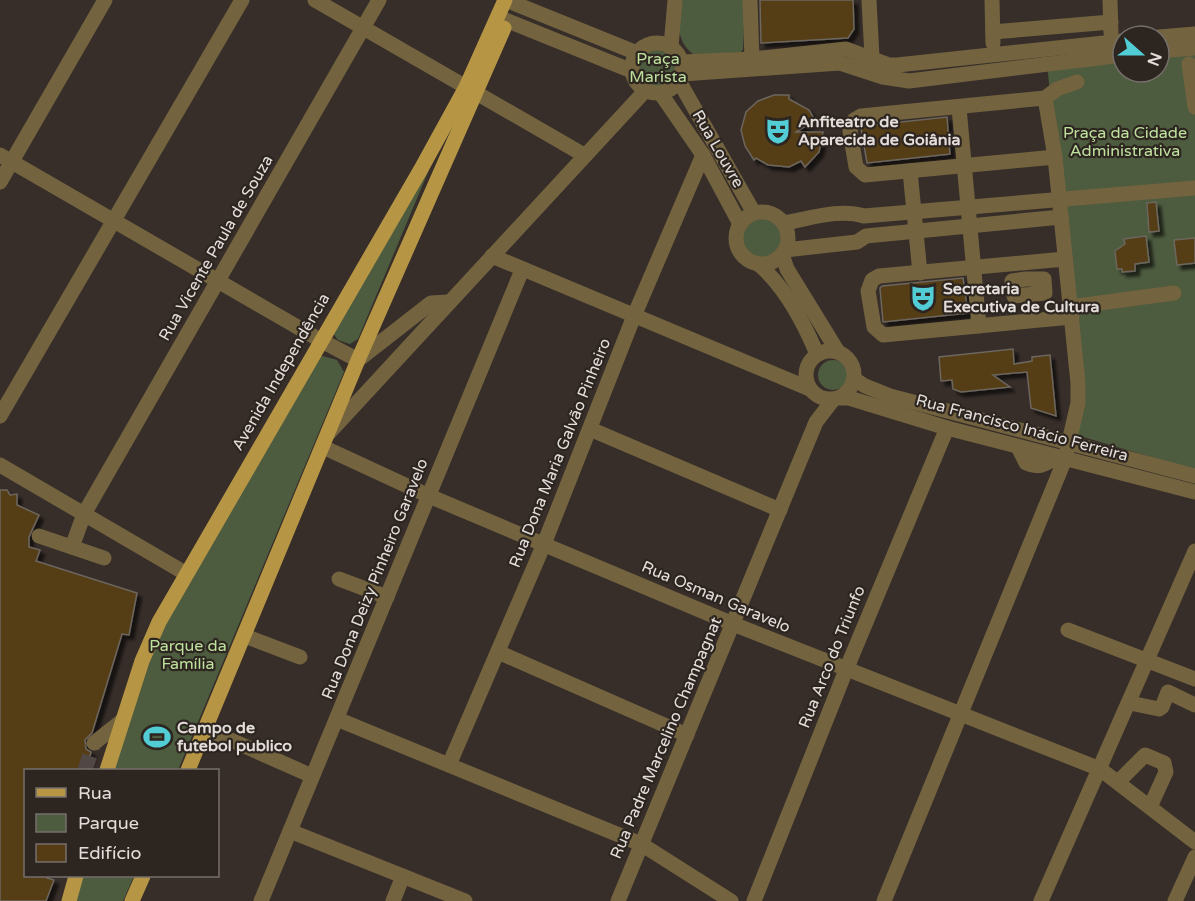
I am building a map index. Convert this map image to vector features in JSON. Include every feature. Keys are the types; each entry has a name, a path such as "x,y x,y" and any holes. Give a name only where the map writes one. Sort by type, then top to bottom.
{"main road":[{"name":"Avenida Independência","path":"189,769 510,1"},
{"name":"Avenida Independência","path":"108,769 150,641 185,573 320,340 471,90"},
{"path":"69,901 76,877"},
{"path":"132,901 143,877"}],"street":[{"path":"0,182 6,159 105,0"},
{"path":"0,416 242,0"},
{"path":"315,0 584,155"},
{"name":"Rua Vicente Paula de Souza","path":"72,548 84,514 379,0"},
{"path":"750,0 753,59"},
{"path":"869,0 872,57"},
{"path":"992,0 994,55"},
{"path":"993,32 1111,22 1110,0"},
{"path":"510,1 637,53"},
{"path":"674,8 664,45 681,73"},
{"path":"502,19 632,71"},
{"path":"1171,37 1195,34"},
{"path":"664,45 649,44 637,53 632,71 638,85 645,91 661,94 668,91 681,73 753,59 846,49 889,65 897,65 1111,43"},
{"path":"1171,50 1195,48"},
{"path":"681,73 840,63 883,77 909,81 1111,56"},
{"path":"1189,64 1195,107"},
{"name":"Rua Louvre","path":"681,73 754,213"},
{"path":"1055,157 869,175 858,170 850,131 854,120 861,116 1045,98 1057,89 1077,82"},
{"path":"326,441 449,302 645,91"},
{"name":"Rua Louvre","path":"661,94 703,155 740,224"},
{"path":"884,901 1069,443 1079,391 1055,157 1045,98"},
{"path":"959,108 980,326"},
{"name":"Rua Dona Maria Galvão Pinheiro","path":"449,765 544,544 634,316 703,155"},
{"path":"6,159 358,360 431,303 449,302"},
{"path":"910,171 920,273"},
{"path":"784,223 836,214 854,213 864,216 1195,188"},
{"path":"492,256 812,392 836,399 849,390 854,379 849,360 838,352 787,269 784,252 788,236 784,223 771,213 754,213 740,224 736,236 738,248 746,258 757,263 781,289 817,354"},
{"path":"864,216 866,236"},
{"path":"757,263 774,261 784,252 857,242 866,236 1061,217"},
{"path":"1065,259 1026,271 974,268 879,276 872,280 868,291 874,327 878,332 887,335 980,326 1174,293"},
{"name":"Rua Dona Deizy Pinheiro Garavelo","path":"261,901 522,270"},
{"path":"812,392 806,373 810,361 817,354 838,352"},
{"name":"Rua Francisco Inácio Ferreira","path":"854,379 890,396 1195,476"},
{"name":"Rua Padre Marcelino Champagnat","path":"812,392 816,422"},
{"name":"Rua Francisco Inácio Ferreira","path":"836,399 849,398 947,428 1195,492"},
{"name":"Rua Padre Marcelino Champagnat","path":"618,901 816,422 836,399"},
{"name":"Rua Arco do Triunfo","path":"754,901 846,670 947,428"},
{"path":"591,429 780,510"},
{"name":"Rua Osman Garavelo","path":"326,441 429,496 733,624 1102,770 1195,842"},
{"path":"0,465 185,573"},
{"path":"39,536 104,558"},
{"path":"1041,901 1102,770 1147,659 1195,551"},
{"path":"339,579 387,597"},
{"path":"1068,630 1195,679"},
{"path":"245,636 300,657"},
{"path":"498,652 687,735"},
{"path":"1130,703 1159,709 1168,692 1195,705"},
{"path":"337,719 641,844 731,901"},
{"path":"94,743 122,721"},
{"path":"206,729 312,776"},
{"path":"1118,782 1145,755 1164,763 1166,772 1150,807"},
{"path":"290,831 465,901"},
{"path":"1175,901 1195,857"},
{"path":"393,901 403,876"}],"green space":[{"path":"680,0 745,0 741,52 696,56 689,51 679,31"},
{"name":"Praça Marista","path":"658,47 673,53 679,68 673,83 658,89 643,83 637,68 643,53"},
{"name":"Praça da Cidade Administrativa","path":"1195,48 1195,470 1073,434 1076,357 1047,63 1111,56 1111,84 1171,84 1171,51"},
{"path":"434,158 358,339 350,344 338,340 332,332"},
{"path":"763,215 778,221 784,236 778,251 763,257 748,251 742,236 748,221"},
{"name":"Parque da Família","path":"319,355 337,360 344,372 178,769 112,769 154,643"},
{"path":"833,360 844,364 848,375 844,386 833,390 822,386 818,375 822,364"},
{"path":"80,877 134,877 123,901 73,901"}],"building":[{"path":"760,0 853,0 854,29 848,38 761,43"},
{"name":"Anfiteatro de Aparecida de Goiânia","path":"774,95 789,95 789,99 809,110 815,120 796,132 823,132 819,152 805,167 801,161 789,167 768,165 756,158 754,160 745,146 741,130 746,112 758,101"},
{"path":"947,117 950,154 867,163 861,128 864,126"},
{"path":"1156,202 1159,231 1149,232 1147,203"},
{"path":"1146,236 1149,262 1135,264 1135,271 1122,272 1122,269 1117,269 1115,251 1125,244 1124,239"},
{"path":"1195,238 1195,263 1177,265 1174,240"},
{"name":"Secretaria Executiva de Cultura","path":"963,278 968,313 883,322 880,288 882,286"},
{"path":"1013,349 1014,364 1032,361 1032,357 1050,355 1056,416 1031,408 1027,372 993,375 1010,387 961,392 953,389 952,380 941,381 939,357"},
{"path":"0,490 7,490 10,495 17,494 17,505 39,515 29,537 29,547 40,550 36,561 137,593 129,635 122,634 92,733 85,740 86,749 91,752 87,769 24,769 24,877 48,877 54,880 46,901 0,901"}],"tunnel":[{"path":"85,769 94,743"}],"place":[{"name":"Anfiteatro de Aparecida de Goiânia","path":"778,131"},
{"name":"Secretaria Executiva de Cultura","path":"923,298"},
{"name":"Campo de futebol publico","path":"157,737"}]}
